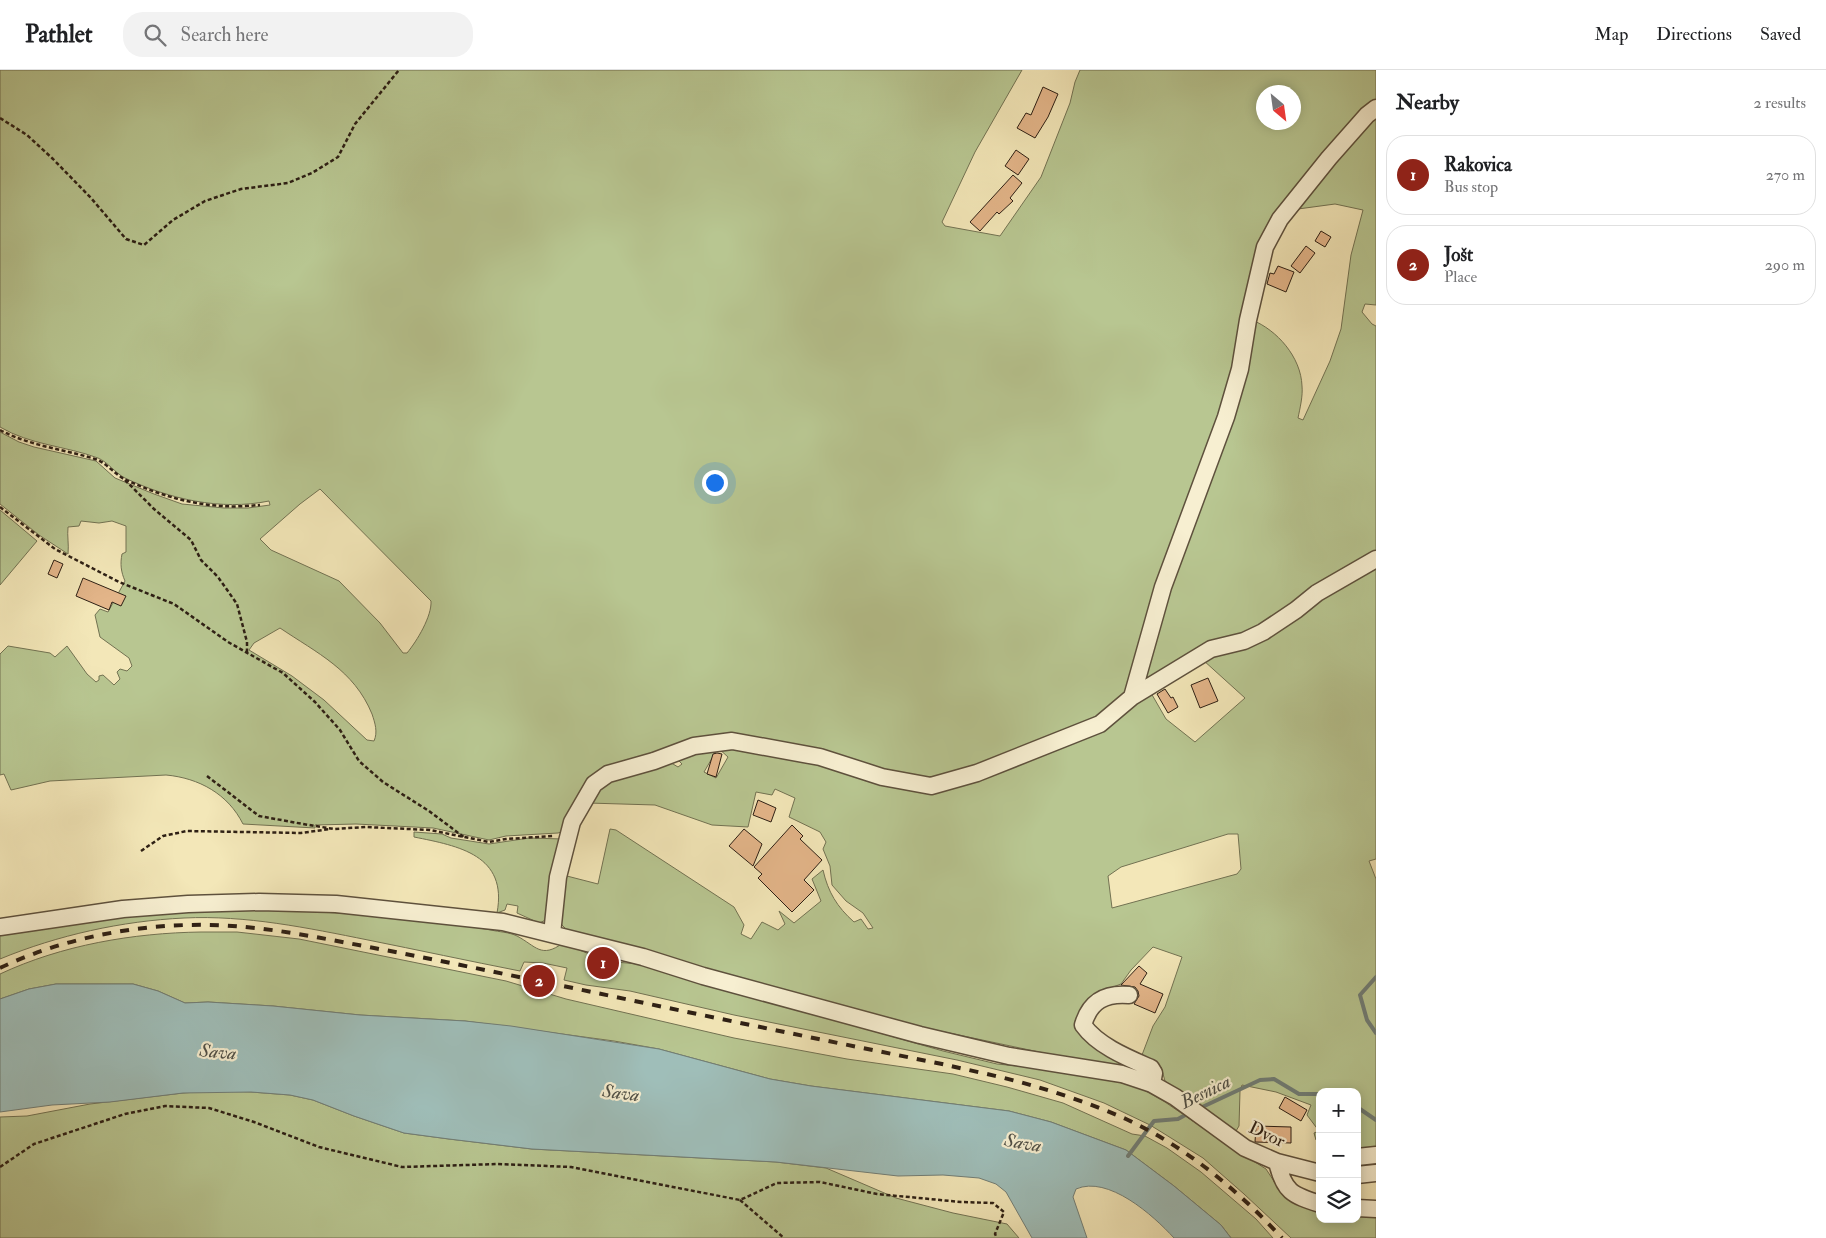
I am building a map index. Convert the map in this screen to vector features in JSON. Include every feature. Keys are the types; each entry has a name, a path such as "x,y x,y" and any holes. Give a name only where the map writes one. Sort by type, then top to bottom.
{"street":[{"path":"1132,697 1163,587 1226,417 1240,369 1248,320 1265,247 1280,219 1367,115 1376,108"},
{"path":"552,934 558,877 572,822 594,784 608,774 654,761 694,746 732,741 820,757 882,777 931,786 976,773 1100,724 1132,697 1211,649 1244,641 1263,632 1317,593 1376,559"},
{"name":"Dvor","path":"0,927 123,909 188,904 259,902 336,904 503,922 643,957 703,976 920,1036 1009,1056 1122,1074 1152,1084 1175,1097 1245,1148 1277,1162 1316,1172"},
{"path":"1129,995 1115,994 1096,1001 1086,1016 1083,1025 1089,1033 1100,1041 1151,1068 1154,1074 1152,1084"},
{"path":"1361,1157 1376,1155"},
{"path":"1277,1162 1280,1177 1286,1188 1300,1197 1316,1203"},
{"path":"1361,1175 1376,1173"},
{"path":"1361,1208 1376,1209"}],"path":[{"path":"0,118 26,136 53,159 91,198 126,239 144,245 172,220 205,201 241,189 288,183 312,173 338,157 355,124 399,70"},
{"path":"0,430 14,437 97,460 117,476 179,500 223,506 260,505"},
{"path":"124,479 154,509 191,540 201,560 218,577 237,604 247,642 247,653"},
{"path":"0,507 54,549 119,582 174,604 228,642 283,673 315,702 340,730 359,760 365,766 383,782 465,838"},
{"path":"207,776 259,816 334,829"},
{"path":"141,850 164,836 187,831 301,833 359,827 430,830 489,842 530,836 568,835"},
{"path":"0,1167 34,1144 125,1114 165,1106 209,1108 254,1122 319,1147 402,1167 498,1164 571,1167 740,1200 784,1238"},
{"path":"740,1200 777,1183 820,1182 877,1194 993,1203 1004,1212 995,1234 997,1238"}],"green space":[{"path":"0,70 1022,70 975,152 942,222 945,226 1000,236 1041,177 1070,103 1080,70 1376,70 1376,103 1318,166 1263,238 1241,332 1235,372 1229,390 1239,390 1252,320 1270,330 1292,355 1301,375 1302,394 1298,418 1303,420 1330,361 1341,329 1351,255 1363,210 1335,204 1298,209 1295,207 1369,117 1376,113 1376,305 1365,304 1362,312 1376,326 1376,555 1308,596 1260,629 1243,637 1210,645 1148,685 1128,691 1118,703 1121,711 1136,699 1151,693 1166,719 1195,742 1245,698 1203,660 1213,652 1224,651 1265,635 1320,594 1376,562 1376,859 1369,861 1376,879 1376,1151 1361,1151 1361,1088 1316,1088 1316,1127 1307,1115 1311,1105 1276,1092 1242,1085 1240,1091 1239,1126 1236,1131 1165,1081 1161,1067 1142,1055 1153,1026 1165,1007 1182,957 1153,947 1131,970 1121,984 1097,993 1089,999 1075,1021 1083,1034 1136,1071 1122,1066 1053,1055 902,1023 568,931 559,922 563,875 598,884 610,829 616,830 734,907 744,925 741,934 751,939 762,922 778,930 785,924 779,911 794,923 821,901 812,879 823,870 834,899 843,911 854,922 861,919 868,929 873,928 863,913 846,901 832,885 830,866 823,849 826,842 820,832 789,817 795,798 775,789 772,795 756,792 748,827 712,825 655,805 588,803 593,793 601,785 622,773 668,761 678,767 682,764 677,759 677,756 681,753 679,746 651,757 617,765 597,775 580,796 565,831 506,836 489,840 433,828 356,824 315,825 315,828 243,824 229,804 211,789 190,780 166,775 50,781 11,790 4,774 0,775 0,654 8,646 50,653 55,657 67,646 87,674 96,682 99,680 99,676 103,675 114,685 120,679 117,672 120,669 127,671 132,666 129,658 100,637 95,615 100,609 108,612 125,581 121,561 122,554 126,552 126,526 112,521 99,523 81,521 79,526 68,527 68,554 39,535 0,504 0,432 34,447 96,461 115,478 182,504 224,508 248,508 270,505 269,501 251,504 214,504 159,492 125,478 98,458 36,442 0,427","holes":["320,489 431,601 426,621 407,653 403,653 380,623 339,581 271,550 260,539","280,628 333,664 355,686 372,714 376,731 374,741 367,740 324,700 292,676 249,650 254,643","718,748 728,757 716,778 704,772","1228,834 1238,834 1241,869 1237,874 1112,908 1108,876 1121,867"]},
{"path":"0,510 37,541 0,585"},
{"path":"414,832 442,834 451,838 489,844 529,838 563,839 546,920 539,923 517,913 518,906 507,904 505,910 497,913 498,893 495,878 487,866 463,850 414,837"},
{"path":"234,909 362,915 459,925 511,934 534,947 544,950 555,948 563,943 589,954 595,964 612,968 615,962 639,964 943,1051 997,1064 1059,1070 1105,1078 1142,1089 1165,1102 1266,1169 1281,1192 1316,1207 1316,1223 1361,1223 1361,1216 1376,1217 1376,1238 1291,1238 1203,1158 1150,1125 1104,1103 1040,1080 957,1060 734,1015 630,991 564,980 567,968 543,963 524,962 520,971 300,927 230,918 184,918 114,926 67,936 0,959 0,935 127,915"},
{"path":"201,932 237,932 299,939 506,981 566,999 734,1038 847,1059 953,1074 1007,1087 1063,1103 1132,1134 1145,1136 1167,1148 1201,1172 1256,1219 1273,1238 1231,1238 1221,1225 1126,1150 1051,1122 1009,1111 770,1079 659,1049 614,1041 465,1021 360,1015 273,1006 208,1002 185,1003 158,991 133,984 56,984 29,989 0,999 0,974 48,955 98,942 124,938"},
{"path":"210,1091 290,1095 313,1100 404,1133 449,1139 532,1149 776,1162 826,1168 896,1198 953,1213 1007,1224 1019,1238 0,1238 0,1117 27,1116 90,1104"}],"water":[{"name":"Sava","path":"56,984 133,984 158,991 185,1003 208,1002 273,1006 360,1015 465,1021 511,1026 659,1049 770,1079 811,1086 1009,1111 1051,1122 1126,1150 1221,1225 1231,1238 1174,1238 1142,1209 1116,1192 1089,1186 1076,1189 1073,1197 1087,1238 1032,1238 1006,1192 996,1184 979,1178 943,1175 898,1176 776,1162 532,1149 404,1133 313,1100 290,1095 251,1092 183,1093 110,1102 52,1105 0,1112 0,999 29,989"}],"building":[{"path":"1043,87 1058,94 1048,117 1035,138 1017,128 1026,113 1031,115"},
{"path":"1016,150 1029,159 1018,175 1005,166"},
{"path":"1013,175 1022,183 1010,198 1013,201 999,214 997,212 980,231 970,222"},
{"path":"1321,231 1331,237 1325,247 1315,241"},
{"path":"1306,246 1315,253 1300,273 1291,266"},
{"path":"1278,266 1294,272 1286,292 1267,284 1270,273 1274,274"},
{"path":"54,560 63,564 57,578 48,574"},
{"path":"83,578 126,596 121,606 112,602 109,610 76,596"},
{"path":"1208,678 1218,701 1200,708 1191,685"},
{"path":"1165,689 1171,698 1173,697 1178,707 1168,713 1157,694"},
{"path":"713,754 722,754 716,777 707,774"},
{"path":"758,800 776,808 771,822 753,815"},
{"path":"792,825 803,836 800,839 822,860 804,880 814,890 792,912 758,878 762,874 754,867"},
{"path":"744,829 762,844 753,866 729,846"},
{"path":"1139,966 1147,973 1140,984 1163,994 1155,1013 1134,1004 1139,996 1135,987 1121,985"},
{"path":"1285,1097 1307,1110 1301,1121 1279,1108"},
{"path":"1256,1126 1291,1127 1291,1143 1255,1142"}],"waterway":[{"name":"Besnica","path":"1376,977 1360,995 1367,1020 1376,1033"},
{"name":"Besnica","path":"1198,1109 1260,1080 1274,1079 1299,1094 1316,1094"},
{"name":"Besnica","path":"1361,1110 1376,1120"},
{"name":"Besnica","path":"1128,1156 1154,1121 1178,1119 1189,1113"}],"railway":[{"path":"0,968 58,946 120,931 183,925 245,927 310,936 423,957 942,1064 1057,1093 1104,1110 1148,1130 1210,1171 1247,1203 1282,1238"}],"place":[{"name":"Rakovica","path":"603,963"},
{"name":"Jošt","path":"539,981"}]}
